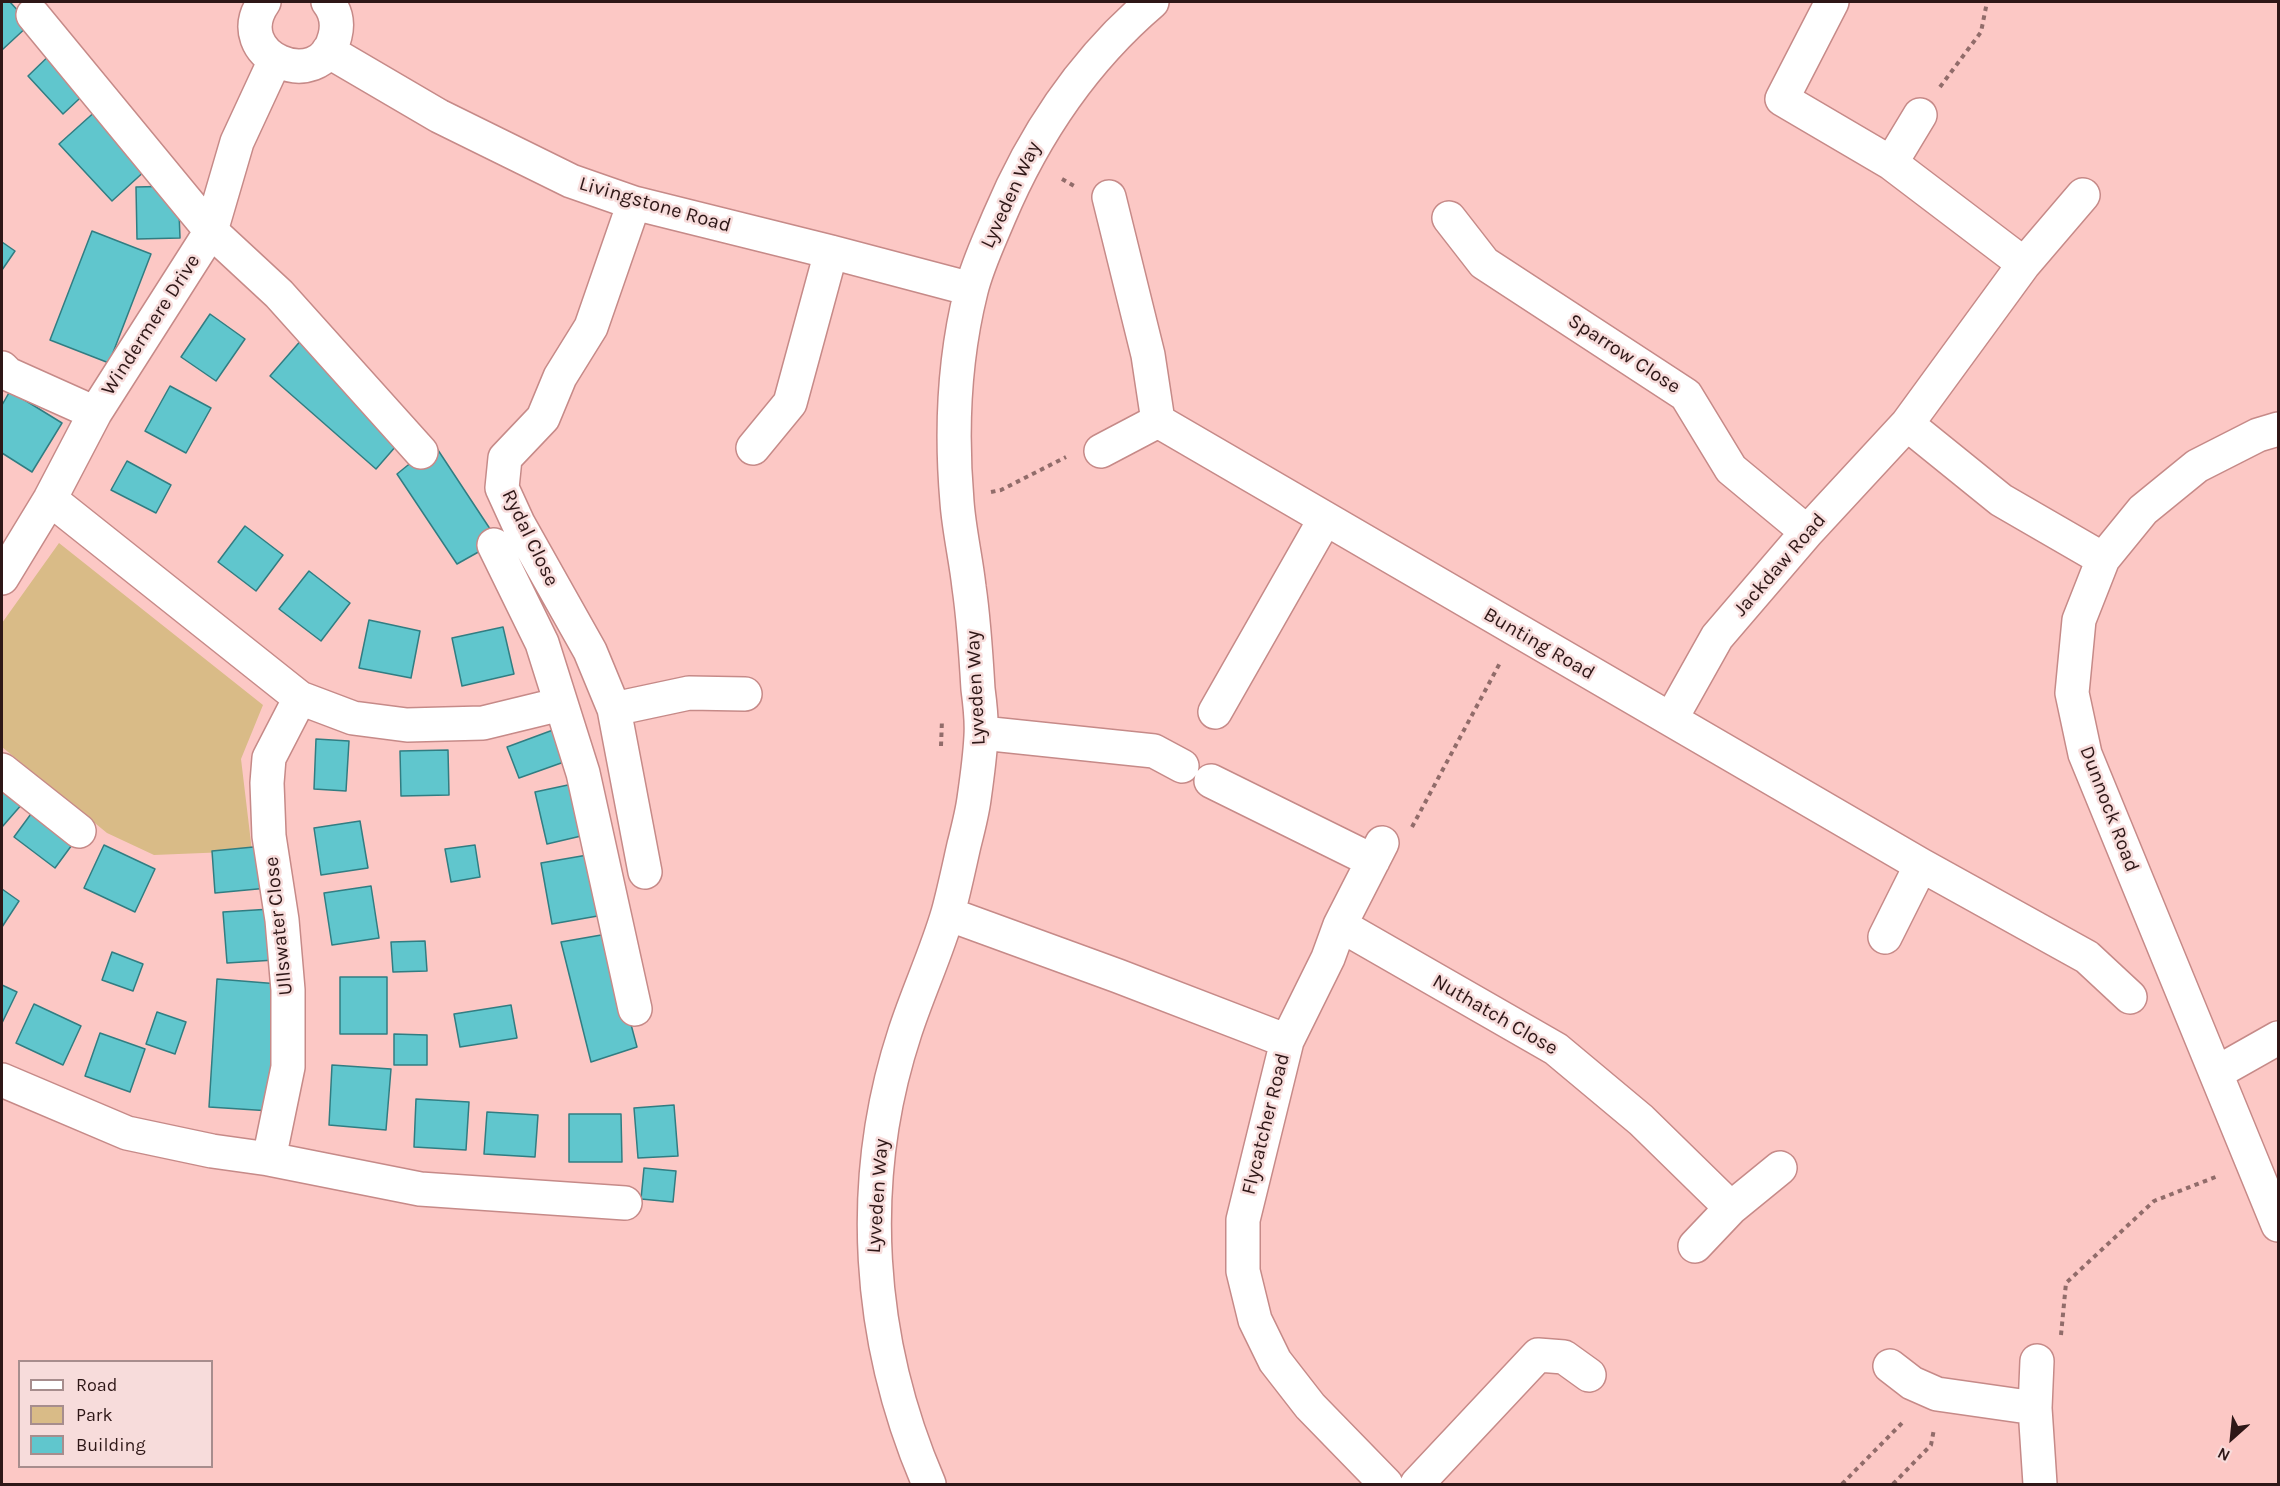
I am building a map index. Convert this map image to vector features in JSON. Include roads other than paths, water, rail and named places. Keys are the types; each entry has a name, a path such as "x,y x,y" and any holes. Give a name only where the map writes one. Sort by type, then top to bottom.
{"street":[{"path":"264,2 257,15 255,28 261,47 275,60 297,67 319,60 334,41 337,30 336,18 328,2"},
{"name":"Lyveden Way","path":"928,1485 895,1390 880,1318 874,1260 875,1174 886,1103 904,1034 948,914 974,804 982,733 970,590 957,507 953,454 961,350 972,290 1007,197 1040,134 1096,55 1152,2"},
{"path":"1832,2 1782,99 1891,163 2024,264"},
{"path":"33,15 211,231 279,294 421,452"},
{"name":"Livingstone Road","path":"328,51 439,116 571,181 634,203 972,290"},
{"name":"Windermere Drive","path":"2,578 50,499 95,413 211,231 237,142 275,60"},
{"path":"1891,163 1920,114"},
{"name":"Jackdaw Road","path":"1671,719 1717,637 1807,532 1907,424 2024,264 2083,195"},
{"path":"1101,451 1158,422 1148,355 1109,197"},
{"name":"Rydal Close","path":"634,203 591,327 560,377 543,418 505,458 502,488 518,524 590,651 614,709 645,872"},
{"name":"Sparrow Close","path":"1449,218 1484,263 1686,395 1731,469 1807,532"},
{"path":"753,448 790,403 831,252"},
{"path":"2,368 8,374 95,413"},
{"name":"Bunting Road","path":"1158,422 1921,865 2087,957 2130,997"},
{"path":"1907,424 2001,500 2103,559"},
{"name":"Dunnock Road","path":"2278,429 2258,435 2197,466 2143,510 2103,559 2079,620 2072,693 2085,754 2278,1225"},
{"path":"50,499 300,698 353,718 407,725 483,723 561,704"},
{"path":"1215,712 1325,519"},
{"path":"494,545 542,643 583,774 635,1009"},
{"path":"614,709 689,693 745,694"},
{"name":"Ullswater Close","path":"269,1160 288,1067 288,990 282,920 269,836 267,783 269,758 300,698"},
{"path":"982,733 1154,751 1182,766"},
{"path":"2,770 80,831"},
{"path":"1211,781 1377,852 1340,925 1328,958 1287,1041"},
{"path":"1885,937 1921,865"},
{"name":"Flycatcher Road","path":"948,914 1287,1041 1243,1220 1243,1271 1255,1320 1275,1361 1310,1406 1386,1485"},
{"name":"Nuthatch Close","path":"1340,925 1556,1048 1641,1120 1731,1208"},
{"path":"2216,1072 2278,1038"},
{"path":"2,1080 127,1132 212,1151 420,1189 625,1203"},
{"path":"1695,1246 1731,1208 1780,1168"},
{"path":"1417,1485 1538,1354 1564,1357 1589,1375"},
{"path":"2037,1361 2035,1408 2040,1485"},
{"path":"1901,1374 1937,1394 2035,1408"}]}
